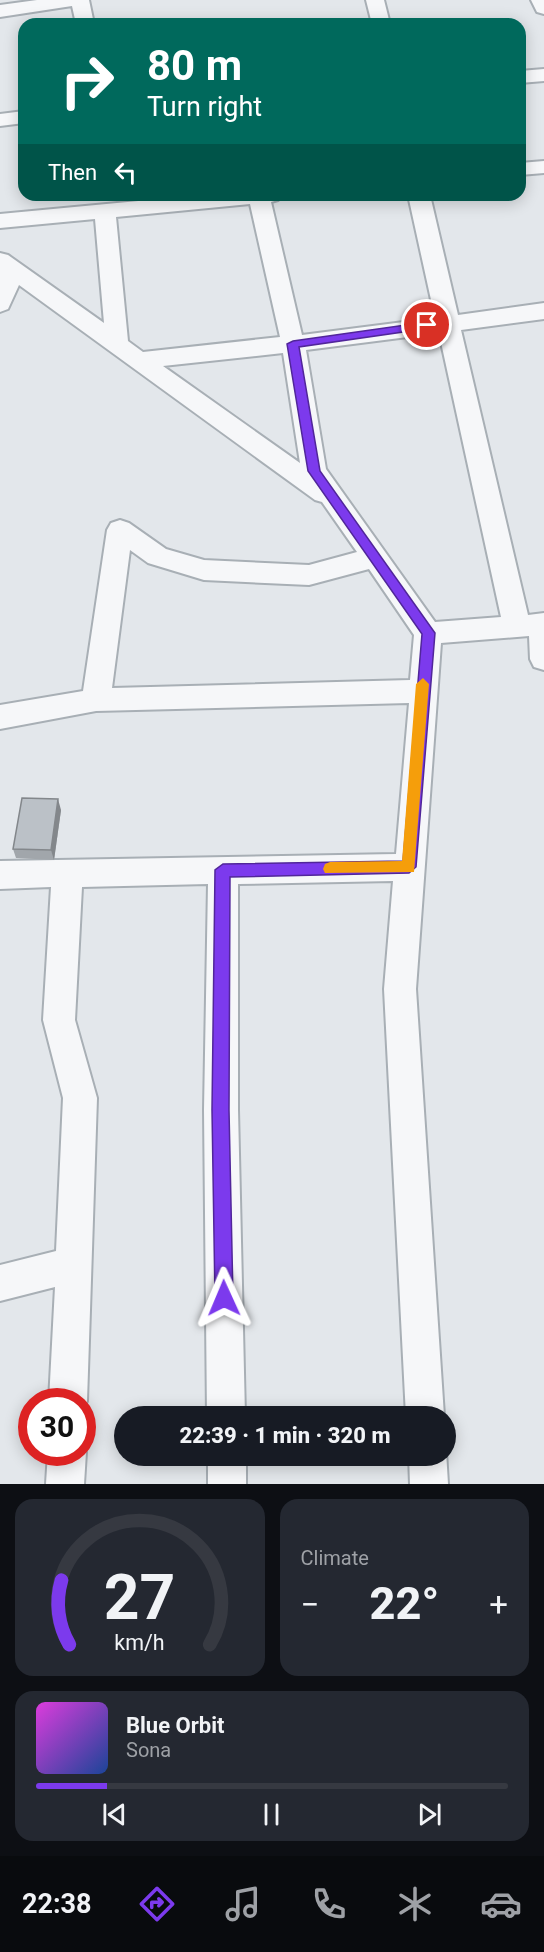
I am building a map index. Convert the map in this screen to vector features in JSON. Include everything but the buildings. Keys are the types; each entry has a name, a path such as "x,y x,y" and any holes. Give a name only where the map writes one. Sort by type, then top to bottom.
{"street":[{"path":"0,11 75,0"},
{"path":"80,0 84,18"},
{"path":"375,0 380,18"},
{"path":"540,0 544,8"},
{"path":"526,76 544,75"},
{"path":"0,120 18,118"},
{"path":"526,169 544,167"},
{"path":"0,221 204,201"},
{"path":"264,201 293,344 314,471 377,557 428,633 400,989 424,1406"},
{"path":"420,201 450,322 544,659"},
{"path":"105,211 117,344"},
{"path":"0,304 7,265 336,501"},
{"path":"139,360 293,344 544,310"},
{"path":"96,700 120,531 157,556 204,570 309,575 377,557"},
{"path":"428,633 534,625"},
{"path":"0,717 96,700 422,691"},
{"path":"0,875 409,867"},
{"path":"223,870 220,1110 226,1406"},
{"path":"68,874 59,1020 80,1098 68,1388"},
{"path":"0,1283 73,1265"},
{"path":"65,1484 66,1466"},
{"path":"227,1466 228,1484"},
{"path":"428,1466 429,1484"}],"slow traffic":[{"path":"330,869 409,867 423,684"}],"route":[{"path":"224,1298 220,1110 223,870 409,867 428,633 377,557 314,471 293,344 427,325"}]}
